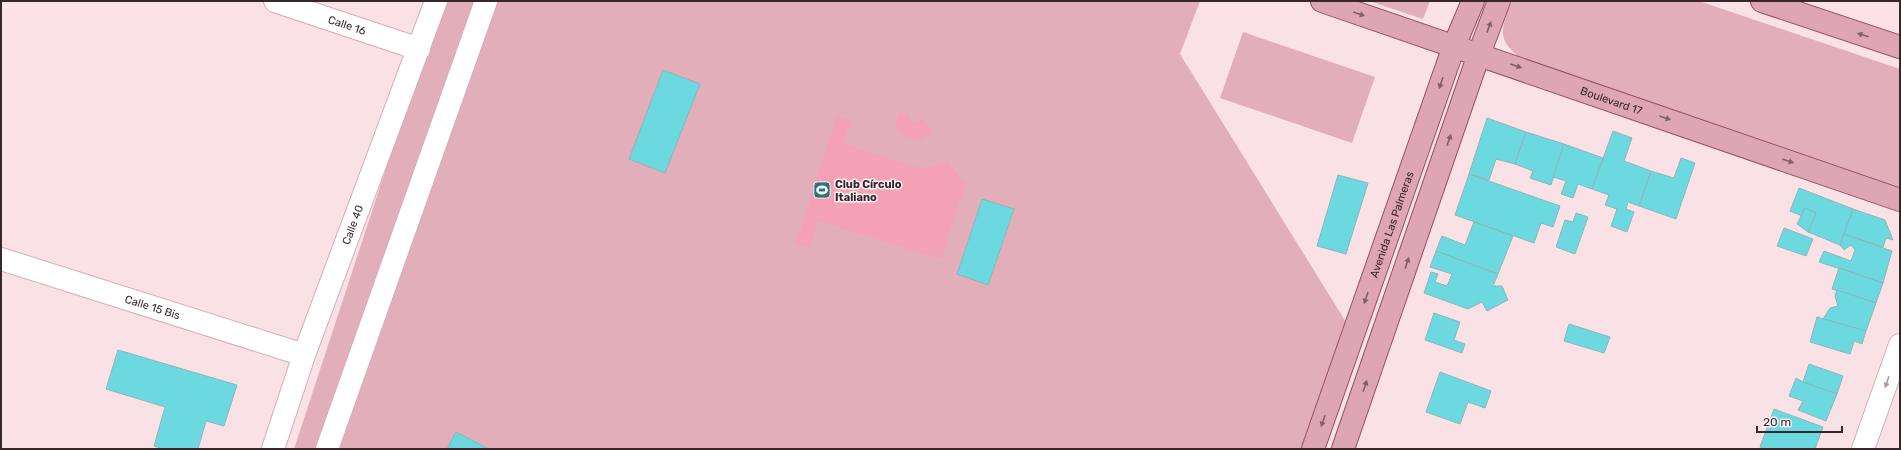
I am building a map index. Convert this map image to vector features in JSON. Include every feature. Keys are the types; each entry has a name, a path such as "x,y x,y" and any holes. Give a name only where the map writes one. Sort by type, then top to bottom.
{"main road":[{"name":"Boulevard 17","path":"1322,1 1900,200"},
{"name":"Avenida Las Palmeras","path":"1313,449 1454,46 1473,1"},
{"path":"1343,449 1479,54 1499,1"},
{"path":"1762,1 1900,47"}],"street":[{"name":"Calle 16","path":"275,1 419,49"},
{"name":"Calle 40","path":"273,449 304,355 436,1"},
{"path":"327,449 486,1"},
{"name":"Calle 15 Bis","path":"1,259 304,355"},
{"path":"1863,449 1900,345"}],"shaded area":[{"name":"Club Círculo Italiano","path":"441,1 1200,1 1180,54 1349,327 1304,449 294,449"},
{"path":"1369,1 1430,1 1423,19"},
{"path":"1512,1 1699,1 1900,69 1900,187 1891,187 1526,61 1517,55 1506,44 1504,39 1504,22"},
{"path":"1243,32 1375,77 1352,143 1220,98"},
{"path":"898,113 908,114 913,123 924,118 932,133 918,140 899,134 895,126"},
{"path":"837,116 851,121 843,144 922,169 948,161 965,185 941,259 818,221 809,248 796,244"}],"building":[{"path":"663,70 700,84 665,173 629,159"},
{"path":"1487,118 1526,132 1515,164 1496,159 1489,180 1469,174"},
{"path":"1613,131 1632,138 1624,161 1651,171 1639,206 1628,202 1626,209 1634,212 1627,232 1611,226 1617,209 1605,205 1609,195 1592,189"},
{"path":"1526,132 1564,144 1551,185 1530,178 1533,171 1515,164"},
{"path":"1564,144 1603,158 1592,189 1578,184 1573,198 1561,194 1566,181 1553,177"},
{"path":"1681,158 1695,163 1676,219 1639,206 1651,171 1674,178"},
{"path":"1469,174 1560,206 1553,227 1541,223 1534,243 1455,215"},
{"path":"1338,175 1368,183 1346,254 1317,246"},
{"path":"1799,188 1853,209 1840,245 1808,232 1816,213 1805,208 1802,216 1790,211"},
{"path":"982,199 1014,209 988,285 957,274"},
{"path":"1805,208 1816,213 1808,232 1797,224"},
{"path":"1853,209 1885,220 1893,240 1886,238 1883,247 1844,234"},
{"path":"1576,213 1588,217 1575,254 1556,247 1565,220 1573,222"},
{"path":"1474,222 1513,236 1498,274 1436,251 1442,236 1465,245"},
{"path":"1784,228 1813,239 1806,256 1777,246"},
{"path":"1844,234 1892,251 1883,283 1819,262 1824,251 1851,261 1855,250 1851,245 1844,250 1840,245"},
{"path":"1436,251 1498,274 1493,286 1502,286 1508,300 1487,311 1482,302 1468,309 1424,293 1431,272 1438,274 1435,282 1447,286 1452,274 1430,267"},
{"path":"1839,268 1883,283 1876,303 1832,289"},
{"path":"1837,290 1876,303 1866,331 1823,319 1830,308 1838,306 1835,296"},
{"path":"1434,313 1460,322 1454,340 1465,344 1462,353 1425,340"},
{"path":"1817,317 1866,331 1862,344 1854,341 1850,354 1810,342"},
{"path":"1569,324 1610,337 1604,353 1564,341"},
{"path":"118,350 237,385 224,426 206,421 198,449 163,449 154,446 165,407 106,389"},
{"path":"1809,364 1843,376 1837,394 1803,382"},
{"path":"1440,372 1491,391 1485,408 1468,402 1460,424 1426,412"},
{"path":"1796,378 1837,394 1826,421 1798,410 1803,401 1789,396"},
{"path":"1774,409 1823,427 1815,449 1765,449 1760,447"},
{"path":"456,432 489,449 447,449"}],"place":[{"name":"Club Círculo Italiano","path":"822,190"}]}
